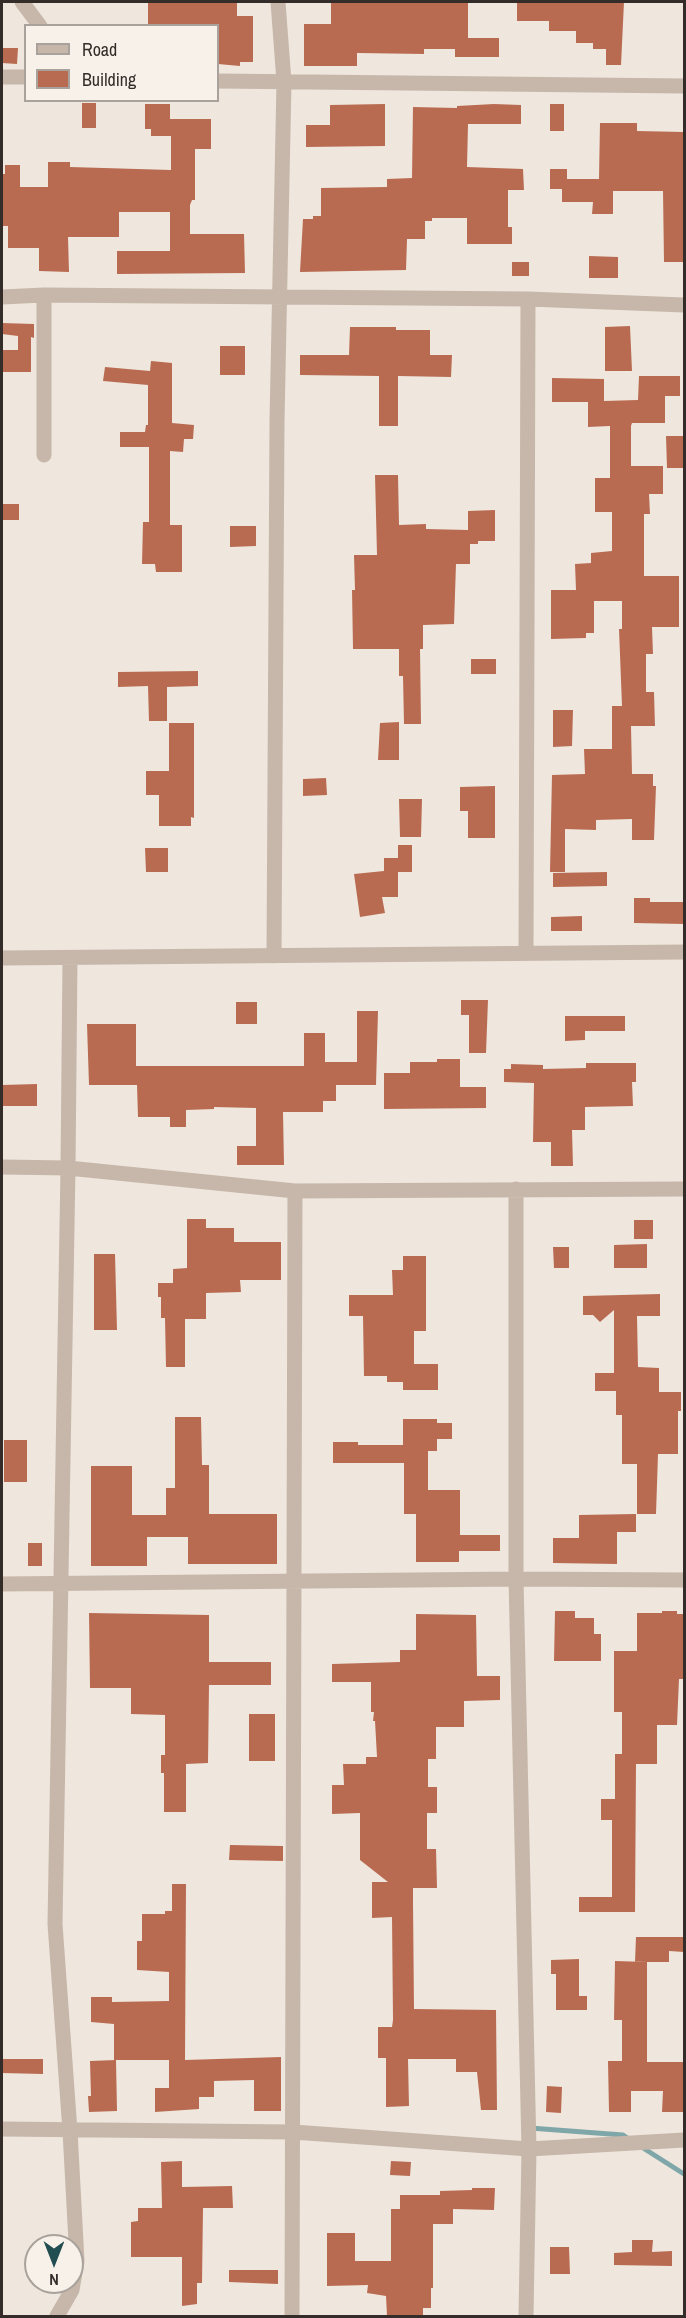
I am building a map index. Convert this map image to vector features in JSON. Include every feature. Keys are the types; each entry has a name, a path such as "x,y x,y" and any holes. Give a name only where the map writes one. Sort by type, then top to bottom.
{"street":[{"path":"22,2 38,24"},
{"path":"274,956 284,82 278,2"},
{"path":"2,77 24,77"},
{"path":"219,81 684,86"},
{"path":"44,295 44,455"},
{"path":"2,297 44,295 528,299 684,305"},
{"path":"526,953 528,299"},
{"path":"2,958 684,952"},
{"path":"57,2316 72,2290 77,2261 55,1924 70,959"},
{"path":"2,1167 68,1168 296,1191 684,1189"},
{"path":"516,1189 516,1579 529,2149 526,2316"},
{"path":"292,2316 296,1191"},
{"path":"2,1584 516,1579 684,1580"},
{"path":"2,2129 293,2132 529,2149 684,2140"}],"building":[{"path":"148,2 237,2 237,16 253,16 253,62 240,62 240,66 219,64 219,24 148,24"},
{"path":"331,2 468,2 468,38 499,38 499,57 455,57 455,49 424,49 424,54 357,53 357,66 304,66 304,24 331,24"},
{"path":"517,2 624,2 621,65 606,65 606,49 593,49 593,43 576,43 576,31 549,31 549,21 517,21"},
{"path":"2,48 18,48 17,64 2,63"},
{"path":"82,103 96,103 96,128 82,128"},
{"path":"145,104 170,104 170,119 211,119 211,149 195,149 195,200 192,200 190,205 190,234 244,234 245,273 117,274 117,251 170,251 170,212 119,212 119,237 68,237 69,272 39,271 39,248 8,248 8,226 2,226 2,174 5,174 5,165 20,165 20,187 48,187 48,162 70,162 70,167 171,170 171,136 151,136 151,129 145,129"},
{"path":"385,104 385,146 306,147 306,125 330,125 330,105"},
{"path":"550,104 564,104 564,131 550,131"},
{"path":"521,105 521,124 468,124 467,167 523,169 524,190 508,190 508,227 512,227 512,244 467,244 467,218 432,218 432,221 425,221 425,239 407,239 406,270 300,272 303,219 321,216 321,188 387,187 387,179 412,178 413,107 457,108 457,106"},
{"path":"600,123 637,123 637,131 684,132 684,262 664,262 663,191 613,191 613,214 592,214 593,202 562,202 562,189 550,189 550,169 567,169 567,179 599,179"},
{"path":"589,256 618,257 618,278 589,278"},
{"path":"512,262 529,262 529,276 512,276"},
{"path":"2,323 34,324 34,338 31,337 31,372 2,372 2,350 18,350 18,336 2,334"},
{"path":"630,326 632,371 605,371 605,327"},
{"path":"350,327 430,330 430,355 452,355 451,377 398,376 398,426 379,426 379,376 300,375 300,355 349,355"},
{"path":"220,346 245,346 245,375 220,375"},
{"path":"151,361 172,363 172,423 194,425 193,439 184,439 183,452 170,451 170,525 182,525 182,572 156,572 155,564 142,564 143,522 149,522 149,447 120,447 120,432 145,432 146,425 148,425 148,385 103,381 105,367 150,371"},
{"path":"639,376 680,376 680,396 665,396 665,423 632,423 631,426 631,466 663,466 663,494 649,494 650,514 644,514 644,576 679,576 679,627 652,627 653,654 646,654 646,692 654,692 655,726 631,726 632,774 653,774 653,786 656,786 654,840 632,840 632,819 596,820 596,830 565,829 565,872 550,872 552,775 585,774 584,749 612,749 612,706 622,706 619,629 622,629 622,601 594,601 594,633 586,633 586,638 551,639 551,590 576,590 575,564 591,563 591,553 612,551 612,512 595,512 595,478 610,478 610,426 588,427 588,402 552,402 552,378 604,379 604,401 638,400"},
{"path":"666,436 684,436 684,468 667,468"},
{"path":"375,475 398,475 399,525 426,524 426,529 468,530 468,511 495,510 495,541 478,541 478,544 470,544 470,564 456,564 454,624 423,625 423,649 420,649 421,724 404,724 403,676 399,676 399,649 353,649 354,555 377,555"},
{"path":"2,504 19,504 19,520 2,520"},
{"path":"230,526 256,526 256,546 230,547"},
{"path":"471,659 496,659 496,674 471,674"},
{"path":"198,671 198,686 167,687 167,721 149,721 148,686 118,687 118,672"},
{"path":"553,710 573,710 572,746 553,747"},
{"path":"399,722 399,760 378,760 380,723"},
{"path":"169,723 194,723 194,818 191,817 191,826 159,826 159,795 146,795 146,771 169,771"},
{"path":"326,778 327,795 303,796 303,779"},
{"path":"495,786 495,838 468,838 468,811 460,811 460,787"},
{"path":"399,799 422,799 421,837 400,837"},
{"path":"398,845 412,845 412,872 398,872 398,897 382,897 385,913 360,917 354,874 384,871 384,858 398,858"},
{"path":"145,848 168,848 168,872 146,872"},
{"path":"607,872 607,886 553,887 553,873"},
{"path":"634,898 650,898 650,902 684,902 684,924 634,923"},
{"path":"582,916 582,931 551,931 551,917"},
{"path":"461,1000 488,1000 486,1053 469,1053 469,1015 461,1015"},
{"path":"236,1002 257,1002 257,1024 236,1024"},
{"path":"357,1011 378,1011 376,1085 336,1085 336,1101 323,1101 323,1112 283,1112 284,1165 237,1165 237,1146 256,1146 256,1108 214,1107 214,1109 186,1110 186,1127 170,1127 170,1117 138,1117 137,1085 89,1085 87,1024 136,1024 136,1066 304,1066 304,1033 325,1033 325,1062 357,1062"},
{"path":"565,1016 625,1016 625,1031 585,1031 585,1040 565,1041"},
{"path":"437,1059 460,1059 460,1087 486,1087 486,1108 384,1109 384,1073 410,1073 410,1062 437,1062"},
{"path":"586,1063 636,1063 636,1082 632,1082 633,1106 585,1107 585,1130 572,1130 573,1166 551,1166 551,1142 533,1142 534,1083 504,1082 504,1069 511,1069 511,1064 543,1065 543,1069 586,1068"},
{"path":"37,1084 37,1106 2,1106 2,1085"},
{"path":"187,1219 206,1219 206,1228 234,1228 234,1242 281,1242 281,1280 240,1280 241,1292 206,1293 206,1319 185,1319 185,1367 166,1367 165,1318 161,1318 158,1283 173,1283 173,1269 187,1268"},
{"path":"634,1220 653,1220 653,1239 634,1239"},
{"path":"647,1244 647,1268 614,1268 614,1245"},
{"path":"553,1247 569,1247 569,1268 554,1268"},
{"path":"94,1254 115,1254 117,1330 94,1330"},
{"path":"403,1256 426,1256 426,1331 414,1331 414,1364 438,1364 438,1390 403,1390 403,1382 387,1382 387,1376 364,1376 363,1316 349,1316 349,1295 393,1295 392,1270 403,1270"},
{"path":"660,1294 660,1316 637,1316 638,1367 659,1368 659,1392 681,1392 681,1411 678,1411 678,1454 658,1454 656,1514 637,1514 637,1464 622,1464 622,1415 616,1415 616,1391 595,1391 595,1373 614,1373 614,1310 600,1322 593,1315 583,1315 583,1296"},
{"path":"175,1417 201,1417 202,1465 209,1465 209,1514 277,1514 277,1564 188,1564 188,1537 147,1537 147,1566 91,1566 91,1466 132,1466 132,1515 166,1515 166,1488 175,1488"},
{"path":"403,1419 437,1419 437,1423 452,1423 452,1439 437,1439 437,1451 428,1451 428,1490 460,1490 460,1535 500,1535 500,1551 459,1551 459,1562 416,1562 416,1514 404,1514 404,1463 333,1463 333,1442 358,1442 358,1445 403,1445"},
{"path":"4,1440 27,1440 27,1482 4,1482"},
{"path":"636,1514 636,1532 617,1532 617,1564 553,1563 553,1538 579,1538 579,1515"},
{"path":"28,1543 42,1543 42,1566 28,1566"},
{"path":"555,1611 575,1611 575,1618 594,1618 594,1634 601,1634 601,1661 554,1661"},
{"path":"662,1611 677,1611 677,1614 684,1614 684,1679 679,1679 677,1725 657,1725 657,1764 636,1764 635,1912 579,1912 579,1897 612,1897 612,1820 601,1820 601,1799 615,1799 615,1754 622,1754 622,1712 614,1712 614,1651 637,1651 637,1613 662,1613"},
{"path":"89,1613 209,1615 209,1662 271,1662 271,1685 209,1685 208,1763 186,1764 186,1812 164,1812 164,1773 161,1773 161,1755 165,1755 165,1715 131,1714 131,1688 90,1688"},
{"path":"416,1614 476,1615 477,1676 500,1676 500,1700 464,1701 464,1727 436,1727 436,1759 428,1759 428,1787 437,1787 437,1813 427,1813 427,1849 436,1849 437,1888 413,1888 414,2009 496,2010 497,2110 481,2110 477,2072 456,2072 456,2059 408,2059 409,2106 386,2107 386,2058 378,2058 378,2027 392,2027 393,2020 392,1917 372,1918 372,1882 388,1882 360,1860 360,1813 332,1814 332,1785 344,1785 343,1764 366,1764 366,1757 377,1757 374,1712 371,1712 371,1682 332,1682 332,1664 400,1662 400,1650 416,1650"},
{"path":"249,1714 275,1714 275,1761 249,1761"},
{"path":"230,1845 283,1846 283,1861 229,1860"},
{"path":"172,1884 186,1884 185,2060 281,2057 281,2111 254,2111 254,2080 214,2081 214,2097 199,2097 199,2109 155,2112 155,2088 169,2088 169,2060 114,2060 114,2024 91,2022 91,1997 112,1997 112,2002 169,2001 169,1972 137,1970 137,1941 142,1941 142,1914 165,1914 165,1911 172,1911"},
{"path":"636,1937 684,1937 684,1952 669,1951 669,1962 635,1962"},
{"path":"579,1959 579,1996 587,1996 587,2010 556,2010 556,1974 551,1974 551,1960"},
{"path":"615,1961 647,1962 647,2062 684,2062 684,2112 662,2112 663,2091 631,2091 631,2112 609,2112 608,2061 622,2061 622,2020 614,2020"},
{"path":"2,2059 43,2059 43,2074 2,2073"},
{"path":"116,2060 117,2111 89,2112 90,2061"},
{"path":"547,2086 562,2087 561,2113 546,2112"},
{"path":"182,2161 182,2187 232,2186 233,2208 203,2208 202,2283 197,2283 197,2304 182,2306 182,2257 131,2257 131,2222 138,2221 138,2208 162,2208 161,2162"},
{"path":"391,2161 411,2162 410,2176 390,2175"},
{"path":"472,2188 495,2188 494,2210 453,2209 453,2224 433,2224 431,2308 423,2308 423,2316 387,2316 386,2296 367,2293 368,2285 327,2286 327,2233 355,2233 355,2261 391,2261 391,2209 400,2209 400,2195 440,2195 440,2191 472,2190"},
{"path":"632,2240 653,2240 652,2252 672,2251 672,2266 614,2265 614,2253 632,2252"},
{"path":"550,2247 569,2247 570,2274 550,2274"},
{"path":"229,2270 278,2270 278,2284 229,2282"}],"waterway":[{"path":"530,2128 623,2135 630,2140"},
{"path":"640,2146 684,2174"}]}
